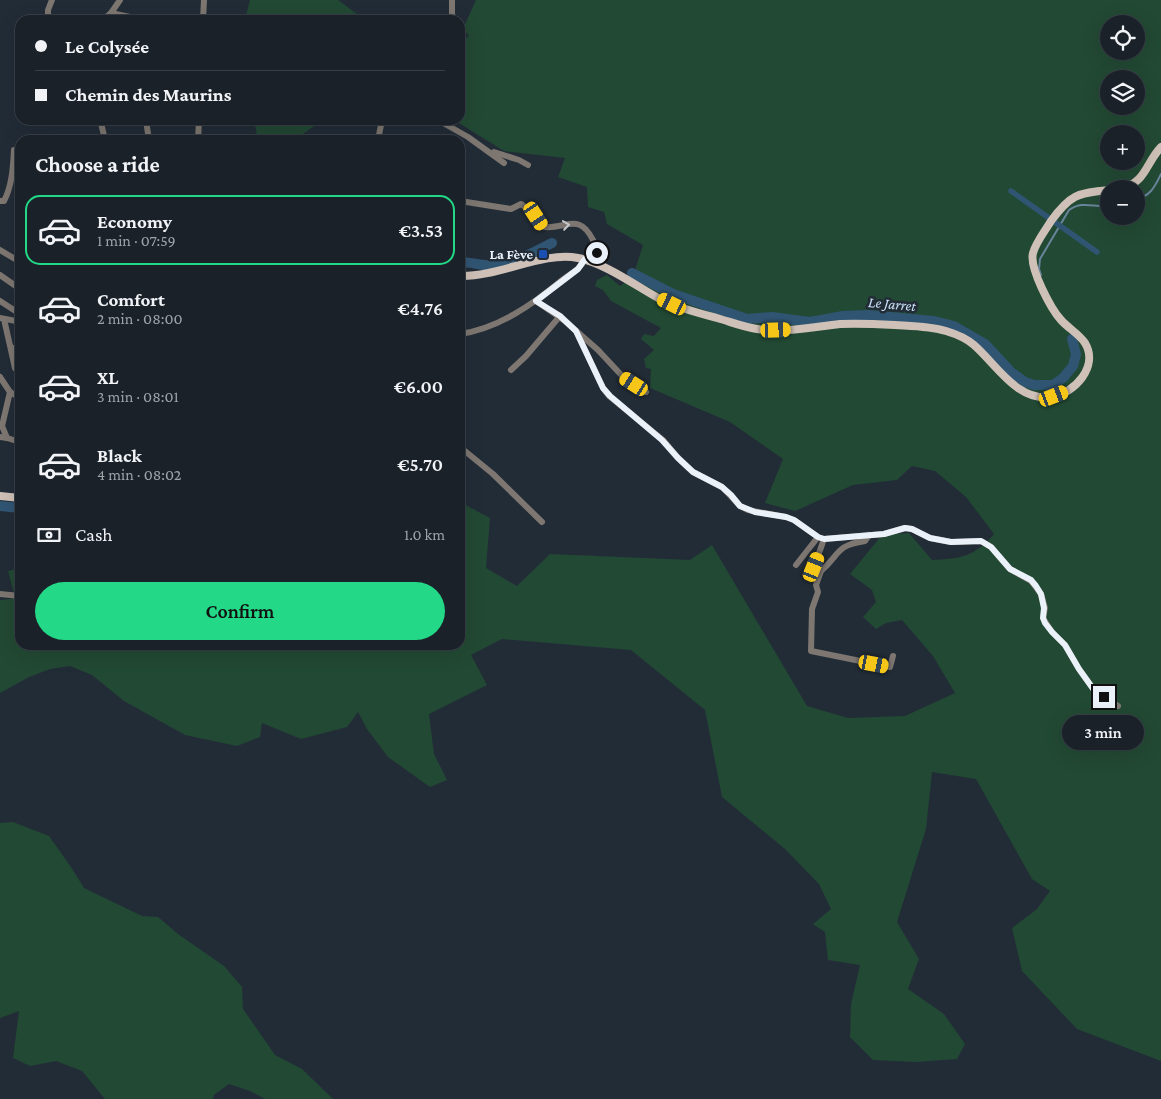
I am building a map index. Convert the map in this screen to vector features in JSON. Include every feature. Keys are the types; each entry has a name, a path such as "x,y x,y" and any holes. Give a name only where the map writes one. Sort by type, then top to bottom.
{"main road":[{"path":"1138,180 1161,147"},
{"path":"465,276 487,274 555,258 574,257 589,261 672,304 742,326 776,330 862,323 944,330 967,339 976,346 1006,378 1021,390 1043,397 1054,396 1063,393 1082,378 1090,360 1085,343 1054,312 1036,273 1032,260 1033,252 1053,219 1073,197 1100,191"},
{"path":"0,496 15,498"}],"street":[{"path":"48,15 52,0"},
{"path":"109,15 120,0"},
{"path":"203,15 204,0"},
{"path":"452,0 452,15"},
{"path":"112,13 121,15"},
{"path":"446,125 463,135"},
{"path":"147,127 148,135"},
{"path":"465,136 504,163"},
{"path":"483,147 528,165"},
{"path":"0,202 4,201 13,170 14,150"},
{"path":"465,202 511,209 521,204 532,212 545,227 576,223 586,229 592,238 597,253 536,301 513,316 478,331 465,333"},
{"path":"0,250 15,259"},
{"path":"0,276 15,286"},
{"path":"0,301 15,311"},
{"path":"536,301 560,316 598,350 625,379 646,392"},
{"path":"511,370 526,356 560,316"},
{"path":"15,321 2,318 11,347 15,369"},
{"path":"576,331 603,388 610,396 662,440 693,472 722,487 740,506 748,510 794,520 821,538 884,534 905,528 912,529 930,538 961,542 981,541 991,547 1010,569 1031,580 1036,586 1041,594 1044,608 1043,618 1052,632 1065,645 1094,690 1118,706"},
{"path":"11,347 15,349"},
{"path":"1,379 10,392 15,395"},
{"path":"3,438 1,426 10,392"},
{"path":"465,450 493,474 542,522"},
{"path":"869,535 866,541 850,543 837,552 821,571 816,586 818,592 812,609 811,651 890,667 893,656"},
{"path":"796,565 821,538"},
{"path":"821,538 814,567 821,571"},
{"path":"0,594 15,596"}],"green space":[{"path":"250,0 338,0 358,15 246,15"},
{"path":"476,0 1161,0 1161,1061 1077,1029 1022,971 1012,928 1037,909 1050,891 1032,879 976,779 932,772 926,829 897,922 919,959 908,989 944,1014 965,1044 957,1059 916,1062 873,1060 850,1037 851,1004 860,965 828,960 825,932 813,924 831,909 819,884 785,849 722,797 705,710 631,650 502,639 471,655 487,685 429,714 434,754 447,780 430,787 388,757 367,729 358,712 347,727 301,739 262,723 260,737 237,746 185,735 124,701 92,675 70,666 50,669 29,677 0,693 0,600 15,598 15,650 465,650 465,505 490,518 486,568 517,586 550,554 690,560 712,545 807,706 848,718 905,716 955,693 933,656 902,620 886,623 876,629 863,617 876,602 872,590 850,574 882,535 909,533 932,560 951,559 967,555 974,552 994,534 966,497 935,471 912,466 897,480 853,485 795,511 765,503 783,459 730,422 650,388 651,369 646,368 644,359 654,350 641,339 644,334 654,336 661,328 611,301 603,290 595,286 597,280 607,275 620,286 633,277 643,245 607,224 604,212 588,207 587,187 558,177 565,158 504,151 462,125 465,125 465,39 469,36 465,31 465,25"},
{"path":"255,125 316,125 301,135 257,135"},
{"path":"15,569 15,593 14,593 8,571"},
{"path":"13,822 49,836 84,888 142,916 158,917 178,934 224,966 242,987 243,1009 275,1055 302,1069 333,1099 265,1099 250,1091 229,1084 214,1095 213,1099 105,1099 82,1071 56,1061 30,1066 13,1058 19,1011 0,1018 0,823"}],"waterway":[{"name":"Le Jarret","path":"1145,196 1161,174"},
{"path":"1011,191 1097,252"},
{"name":"Le Jarret","path":"1041,275 1039,269 1040,259 1069,210 1079,205 1100,206"},
{"name":"Le Jarret","path":"465,263 484,265 502,264 519,259 552,243"},
{"name":"Le Jarret","path":"632,273 673,294 747,319 772,317 810,322 843,316 869,315 934,321 954,326 985,344 1011,372 1025,382 1034,385 1053,385 1063,378 1073,366 1076,354 1072,339"},
{"name":"Le Jarret","path":"0,506 15,508"}],"place":[{"name":"La Fève","path":"543,254"}],"route":[{"path":"597,253 593,262 585,259 578,269 536,301 560,316 576,331 603,388 610,396 662,440 693,472 722,487 740,506 755,512 794,520 818,537 824,539 884,534 905,528 912,529 930,538 951,542 981,541 991,547 1010,569 1031,580 1036,586 1041,594 1045,623 1065,645 1094,690 1104,697"}]}
